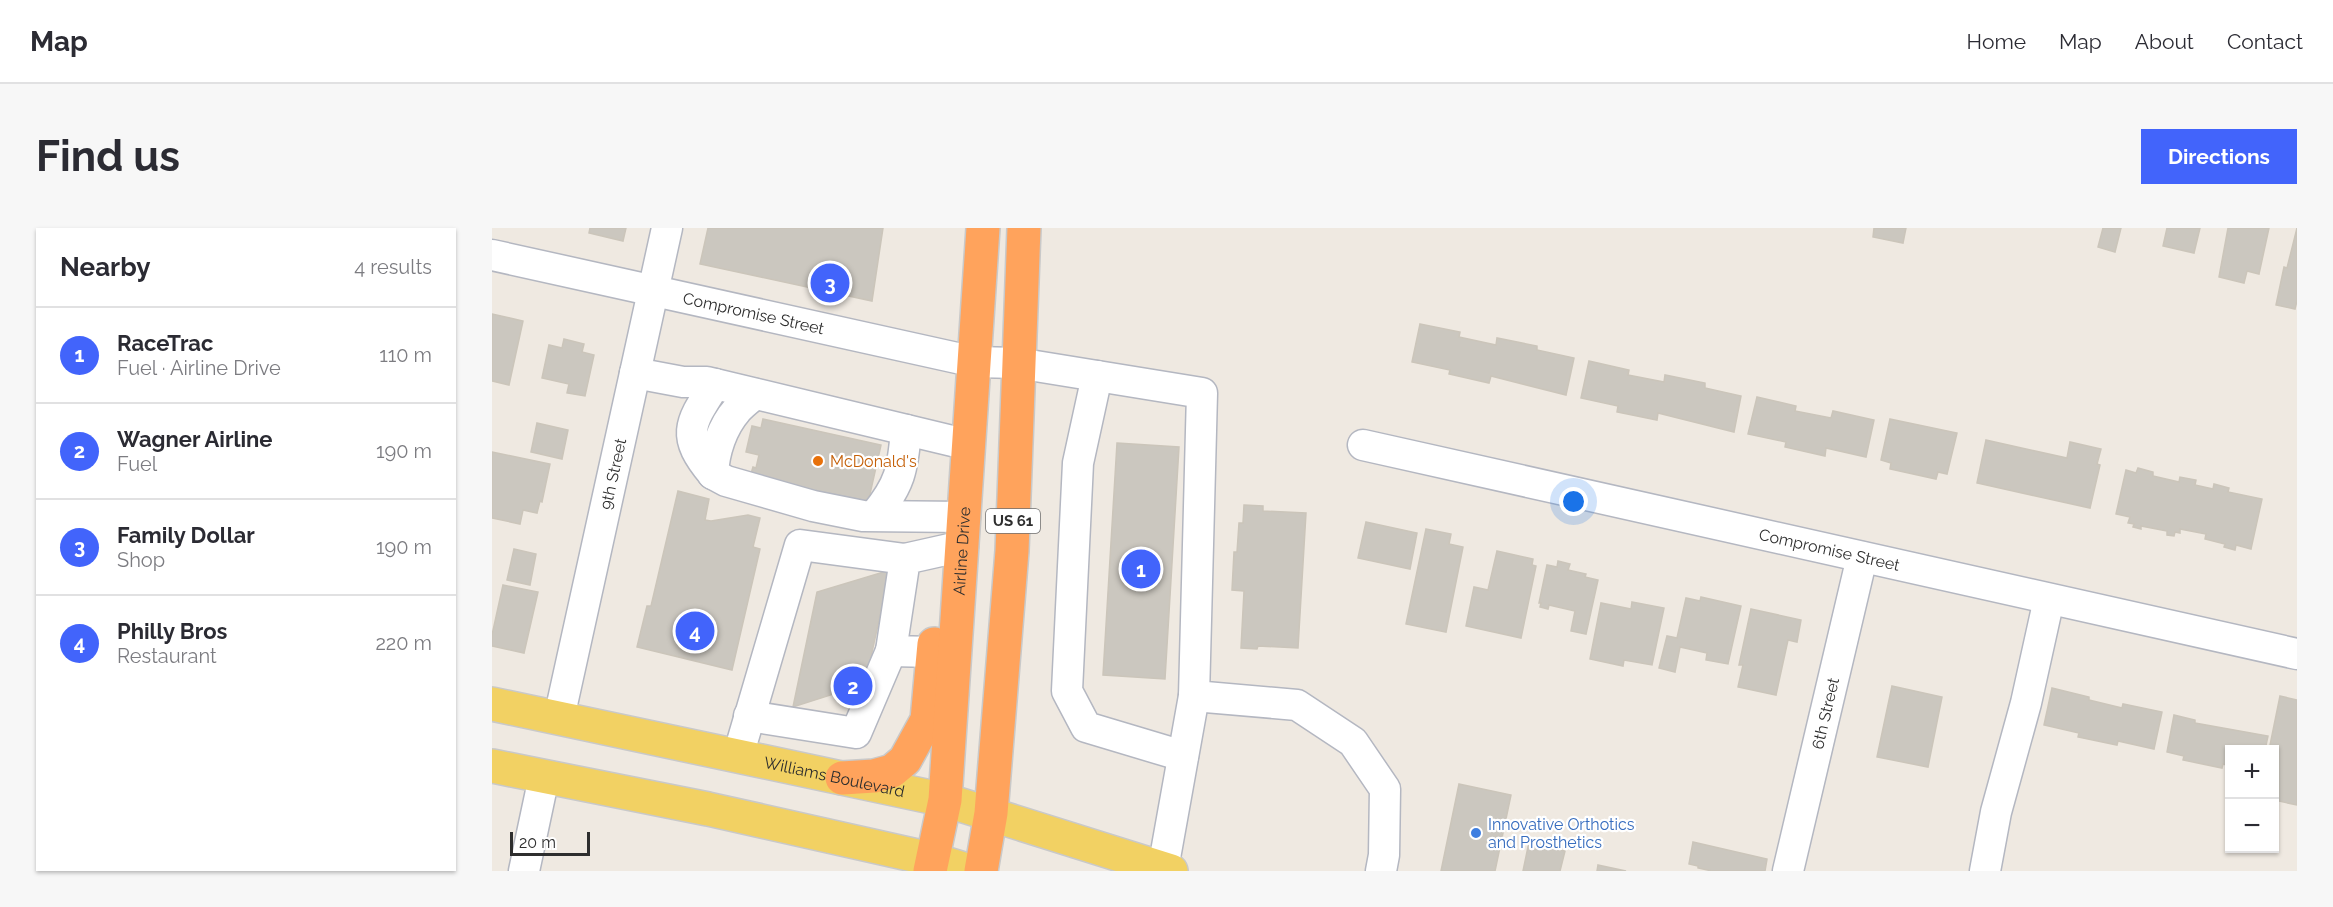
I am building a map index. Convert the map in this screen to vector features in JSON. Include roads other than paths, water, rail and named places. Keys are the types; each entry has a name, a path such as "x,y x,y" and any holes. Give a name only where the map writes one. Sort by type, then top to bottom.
{"highway":[{"name":"Airline Drive","path":"931,865 945,800 983,228"},
{"name":"US 61","path":"981,871 991,813 1012,551 1017,363 1024,228"},
{"path":"842,778 874,776 892,771 905,760 927,720 938,594 964,532"}],"main road":[{"name":"Williams Boulevard","path":"492,704 945,800 1167,870"},
{"path":"492,766 708,809 931,865 970,871"}],"street":[{"name":"9th Street","path":"559,718 667,228"},
{"name":"Compromise Street","path":"492,255 975,362 1017,363 1202,393 1194,696"},
{"path":"635,373 683,382 715,384 969,445"},
{"path":"1097,376 1078,463 1067,691 1086,727 1184,756"},
{"path":"715,384 697,412 692,426 693,444 699,458 714,474 726,481 813,506 964,532"},
{"path":"714,474 714,456 723,434 736,410 755,394"},
{"path":"875,515 891,495 900,478 906,430"},
{"name":"Compromise Street","path":"1364,445 2297,654"},
{"path":"738,756 800,545 905,559 964,532"},
{"name":"6th Street","path":"1788,871 1862,556"},
{"path":"749,716 856,733 891,651 905,559"},
{"path":"1985,871 1996,812 2026,703 2049,599"},
{"path":"891,651 933,652"},
{"path":"1167,870 1194,696 1297,705 1353,742 1385,789 1384,855 1381,871"},
{"path":"798,769 809,725"},
{"path":"524,871 544,777"}],"place":[{"name":"Family Dollar","path":"830,283"},
{"name":"McDonald's","path":"818,461"},
{"name":"RaceTrac","path":"1141,569"},
{"name":"Philly Bros","path":"695,631"},
{"name":"Wagner Airline","path":"853,686"},
{"name":"Innovative Orthotics and Prosthetics","path":"1476,833"}]}
